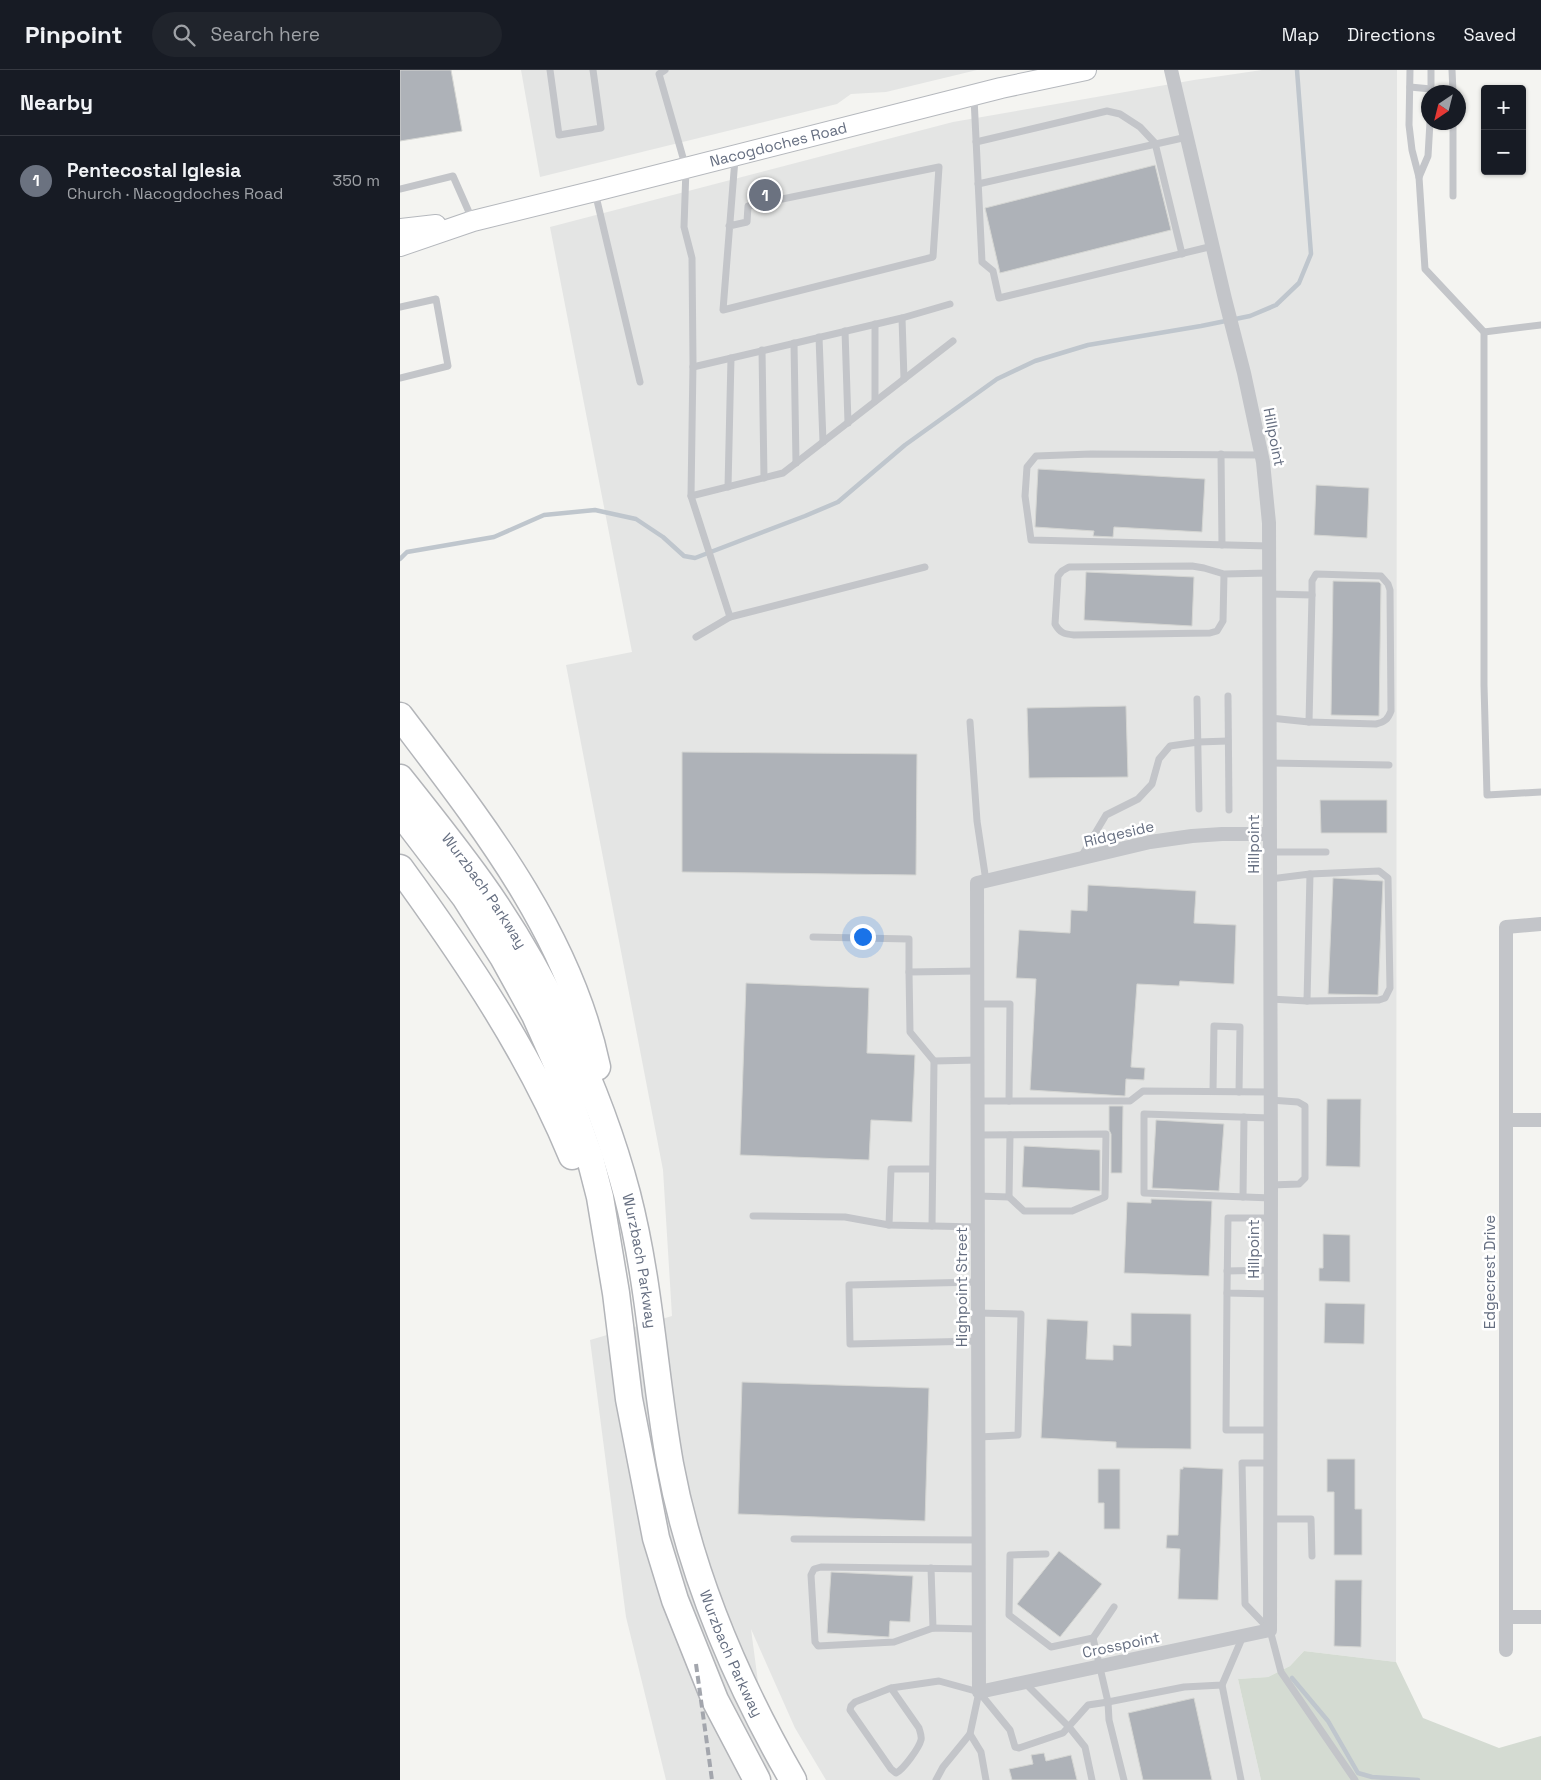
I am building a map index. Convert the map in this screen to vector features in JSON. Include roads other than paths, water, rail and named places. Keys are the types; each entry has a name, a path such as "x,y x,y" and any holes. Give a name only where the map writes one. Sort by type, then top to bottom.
{"highway":[{"path":"400,716 456,788 530,900 560,955 573,987 594,1055 614,1149"},
{"name":"Wurzbach Parkway","path":"400,778 481,883 521,946 578,1056 614,1149 629,1202 647,1288 670,1464 700,1584 724,1644 751,1703 793,1780"},
{"name":"Wurzbach Parkway","path":"400,812 465,897 503,956 535,1015 556,1062 590,1158 600,1197 616,1293 629,1399 656,1538 675,1600 715,1700 758,1780"},
{"path":"400,868 438,920 511,1032 555,1116 608,1247"}],"main road":[{"name":"Nacogdoches Road","path":"400,246 473,221 974,95 1086,70"},
{"name":"Nacogdoches Road","path":"400,229 473,221"}],"street":[{"name":"Hillpoint","path":"1172,70 1244,373 1261,455 1267,495 1270,718 1270,1630"},
{"name":"Ridgeside","path":"981,882 1150,842 1192,836 1270,834"},
{"name":"Highpoint Street","path":"980,1692 978,971 981,882"},
{"name":"Edgecrest Drive","path":"1506,1650 1506,927 1541,924"},
{"path":"1507,1120 1541,1120"},
{"path":"1506,1617 1541,1617"},
{"name":"Crosspoint","path":"980,1692 1270,1630"}],"lane":[{"path":"550,70 559,135 601,128 593,70"},
{"path":"1410,70 1409,125 1412,150 1419,177 1425,269 1484,332 1484,685 1487,795 1541,792"},
{"path":"1431,70 1431,85"},
{"path":"1452,70 1453,85"},
{"path":"661,71 686,168 684,228 692,258 691,496 730,617"},
{"path":"1410,87 1421,89"},
{"path":"974,95 982,262 993,271 999,298 1213,246"},
{"path":"976,142 1107,111 1120,114 1140,127 1155,143 1182,254"},
{"path":"1419,177 1428,156 1430,130"},
{"path":"1453,130 1453,196"},
{"path":"978,184 1187,137"},
{"path":"729,226 746,222 748,206 939,167 933,257 723,310 729,226 736,156"},
{"path":"400,189 453,176 473,221"},
{"path":"595,191 640,382"},
{"path":"400,307 436,299 448,366 400,378"},
{"path":"693,367 902,318 950,304"},
{"path":"902,318 904,379"},
{"path":"874,324 875,401"},
{"path":"1484,332 1541,325"},
{"path":"845,331 848,423"},
{"path":"819,337 823,442"},
{"path":"691,496 783,473 953,341"},
{"path":"794,343 796,463"},
{"path":"762,350 764,478"},
{"path":"728,487 731,358"},
{"path":"1261,455 1091,454 1036,456 1027,467 1025,496 1031,540 1269,546"},
{"path":"1221,454 1222,545"},
{"path":"1224,574 1222,620 1217,630 1210,633 1074,635 1064,634 1059,631 1055,624 1058,576 1062,570 1069,567 1192,566 1224,574 1269,573"},
{"path":"696,637 730,617 925,567"},
{"path":"1270,718 1309,722 1376,724 1383,722 1389,717 1391,711 1390,590 1381,576 1316,574 1312,581 1309,722"},
{"path":"1269,594 1312,595"},
{"path":"1228,696 1229,810"},
{"path":"1197,699 1199,809"},
{"path":"970,722 981,882"},
{"path":"1080,859 1106,815 1138,799 1152,784 1159,759 1170,746 1198,742 1228,741"},
{"path":"1270,763 1389,764"},
{"path":"1270,852 1326,852"},
{"path":"1270,879 1310,874 1379,872 1388,878 1390,988 1385,998 1379,1000 1307,1001 1270,999"},
{"path":"1307,1001 1310,874"},
{"path":"813,937 909,938 910,1032 934,1061 932,1226"},
{"path":"909,972 978,971"},
{"path":"978,1004 1010,1004 1009,1101"},
{"path":"1213,1092 1214,1026 1240,1026 1239,1092"},
{"path":"934,1061 978,1060"},
{"path":"978,1101 1130,1101 1142,1090 1239,1092 1270,1096 1298,1102 1305,1106 1304,1178 1299,1184 1243,1197 1144,1193 1144,1114 1270,1118"},
{"path":"1243,1197 1244,1117"},
{"path":"978,1135 1106,1134 1105,1197 1072,1211 1024,1211 1009,1197 978,1196"},
{"path":"1009,1197 1010,1135"},
{"path":"889,1225 891,1169 932,1169"},
{"path":"753,1216 845,1217 889,1225 978,1227"},
{"path":"1270,1430 1226,1430 1228,1218 1271,1218"},
{"path":"1227,1271 1270,1270"},
{"path":"978,1282 850,1285 850,1344 978,1341"},
{"path":"1227,1293 1270,1294"},
{"path":"978,1313 1021,1314 1018,1435 979,1438"},
{"path":"1270,1463 1242,1463 1245,1604 1270,1630 1281,1672 1356,1780"},
{"path":"1271,1519 1311,1519 1312,1556"},
{"path":"794,1539 979,1540"},
{"path":"1046,1554 1010,1555 1009,1615 1052,1646 1093,1638"},
{"path":"979,1569 821,1568 814,1569 811,1575 815,1642 818,1646 894,1642 933,1628 979,1629"},
{"path":"931,1568 933,1628"},
{"path":"1114,1607 1093,1638 1098,1666 1108,1702 1109,1720 1124,1780"},
{"path":"1241,1780 1222,1684 1243,1635"},
{"path":"891,1688 919,1728 921,1734 921,1742 902,1770 896,1773 890,1769 850,1710 850,1706 855,1702 891,1688 939,1682 980,1692 1010,1730 1015,1747 1019,1748 1062,1733 1088,1705 1184,1687 1222,1684"},
{"path":"1023,1682 1069,1727 1085,1747 1092,1780"},
{"path":"936,1780 970,1734 980,1692"},
{"path":"970,1734 981,1752 986,1780"}],"waterway":[{"path":"400,559 407,552 494,537 544,515 595,510 636,519 663,537 684,556 695,558 838,502 905,445 997,379 1035,361 1088,345 1250,316 1276,305 1299,283 1311,254 1297,70"},
{"path":"1292,1678 1328,1721 1358,1773 1372,1777 1418,1780"}],"railway":[{"path":"696,1664 712,1780"}],"place":[{"name":"Pentecostal Iglesia","path":"765,195"}]}
